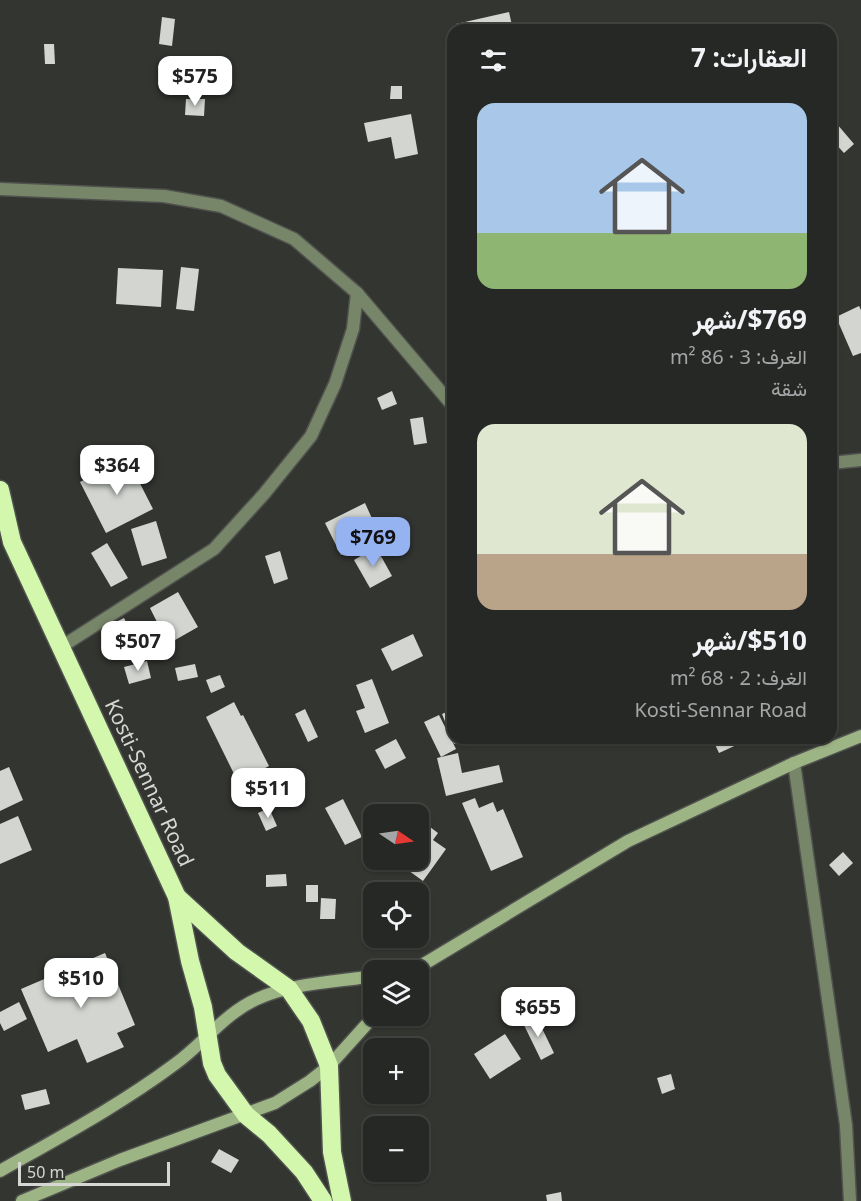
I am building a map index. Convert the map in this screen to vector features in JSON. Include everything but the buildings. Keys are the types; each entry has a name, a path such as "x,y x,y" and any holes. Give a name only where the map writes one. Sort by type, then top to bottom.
{"highway":[{"name":"Kosti-Sennar Road","path":"0,489 6,544 61,647 177,897 190,961 203,1007 212,1063 217,1075 246,1115 269,1134 304,1172 323,1201"},
{"name":"Kosti-Sennar Road","path":"177,897 237,952 289,989 311,1021 329,1066 332,1152 342,1201"}],"street":[{"path":"0,189 164,196 221,207 294,239 357,293 447,399"},
{"path":"61,647 214,549 264,494 311,436 335,384 353,329 357,293"},
{"path":"837,461 861,460"},
{"path":"429,960 628,841 794,763 861,736"},
{"path":"794,763 846,1125 850,1201"},
{"path":"0,1171 114,1107 178,1063 231,1016 257,999 289,989 363,978"},
{"path":"22,1201 120,1160 246,1115 288,1095 329,1066 365,1026"}]}
